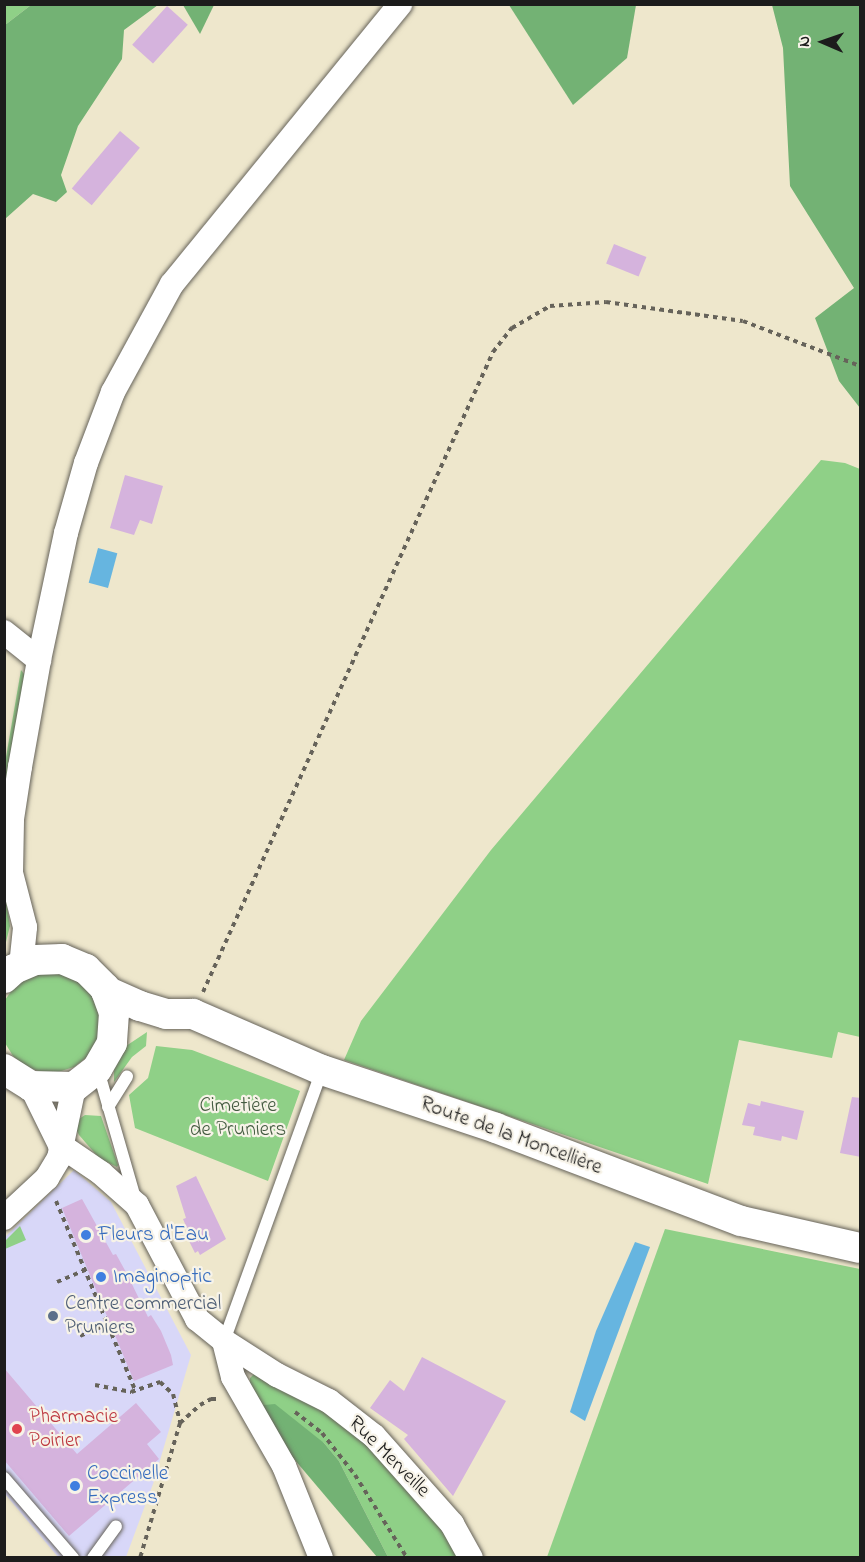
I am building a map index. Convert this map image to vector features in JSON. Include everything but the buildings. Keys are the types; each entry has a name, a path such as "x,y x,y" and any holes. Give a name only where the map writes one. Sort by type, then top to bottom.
{"street":[{"path":"51,959 25,927 11,873 12,819 39,660 66,533 86,463 113,392 172,284 400,4"},
{"path":"4,632 39,660"},
{"path":"13,972 25,927"},
{"path":"13,972 35,960 51,959 62,959 86,969 106,991 114,1013 112,1043"},
{"name":"Route de la Moncellière","path":"106,991 140,1006 180,1014 322,1070 496,1128 741,1221 861,1248"},
{"path":"4,1218 47,1178 59,1158 74,1087 97,1069 112,1043 140,1022 180,1014"},
{"path":"4,1069 31,1086 74,1087"},
{"path":"31,1086 60,1145 101,1173 137,1204"},
{"name":"Rue Merveille","path":"137,1204 197,1319 224,1341 277,1375 329,1401 374,1436 452,1524 471,1557"},
{"path":"224,1341 228,1367 284,1466 321,1557"}],"lane":[{"path":"97,1069 137,1204"},
{"path":"224,1341 322,1070"},
{"path":"108,1107 127,1076"},
{"path":"4,1478 73,1557"},
{"path":"93,1557 116,1526"}],"path":[{"path":"180,1014 492,352 512,328 550,306 606,302 743,321 861,366"},
{"path":"53,1192 135,1390"},
{"path":"57,1282 84,1270"},
{"path":"80,1336 108,1324"},
{"path":"95,1385 131,1392 160,1382 173,1394 180,1423"},
{"path":"140,1557 180,1423 189,1412 211,1399 231,1404 245,1398"},
{"path":"288,1406 322,1433 340,1456 407,1557"}],"shaded area":[{"path":"74,1170 111,1202 191,1355 153,1484 126,1557 58,1557 5,1494 5,1237"}],"green space":[{"path":"5,5 31,5 5,25"},
{"path":"31,5 158,5 124,30 122,59 78,126 61,175 67,192 56,202 33,194 5,219 5,25"},
{"path":"183,5 214,5 200,34"},
{"path":"509,5 636,5 627,58 573,105"},
{"path":"772,5 860,5 860,408 839,381 815,318 854,288 790,186 783,48"},
{"path":"821,460 845,463 860,469 860,1037 838,1032 832,1058 739,1040 708,1184 344,1060 361,1021 491,850"},
{"path":"21,670 28,679 5,839 5,763"},
{"path":"4,886 10,926 5,946 4,946"},
{"path":"34,972 68,973 95,995 101,1012 101,1028 96,1044 87,1057 74,1067 58,1072 42,1072 26,1067 13,1056 5,1043 5,1000 19,980"},
{"path":"147,1032 146,1046 132,1057 114,1082 114,1066 126,1046"},
{"name":"Cimetière de Pruniers","path":"156,1046 192,1050 300,1091 268,1181 135,1128 129,1095 148,1078"},
{"path":"85,1115 101,1116 117,1167 99,1158 79,1135 73,1123"},
{"path":"20,1226 26,1240 5,1249 5,1241"},
{"path":"665,1229 860,1269 860,1557 547,1557"},
{"path":"256,1372 327,1411 372,1447 434,1517 459,1557 388,1557 339,1461 324,1443 260,1410 250,1386 250,1378"},
{"path":"275,1404 324,1443 339,1461 388,1557 377,1557 283,1446 260,1410 264,1405"}],"water":[{"path":"98,548 117,553 108,588 89,583"},
{"path":"635,1242 650,1247 585,1421 570,1412 596,1331"}],"place":[{"name":"Fleurs d'Eau","path":"86,1235"},
{"name":"Imaginoptic","path":"101,1277"},
{"name":"Centre commercial Pruniers","path":"53,1316"},
{"name":"Pharmacie Poirier","path":"17,1429"},
{"name":"Coccinelle Express","path":"75,1486"}]}
